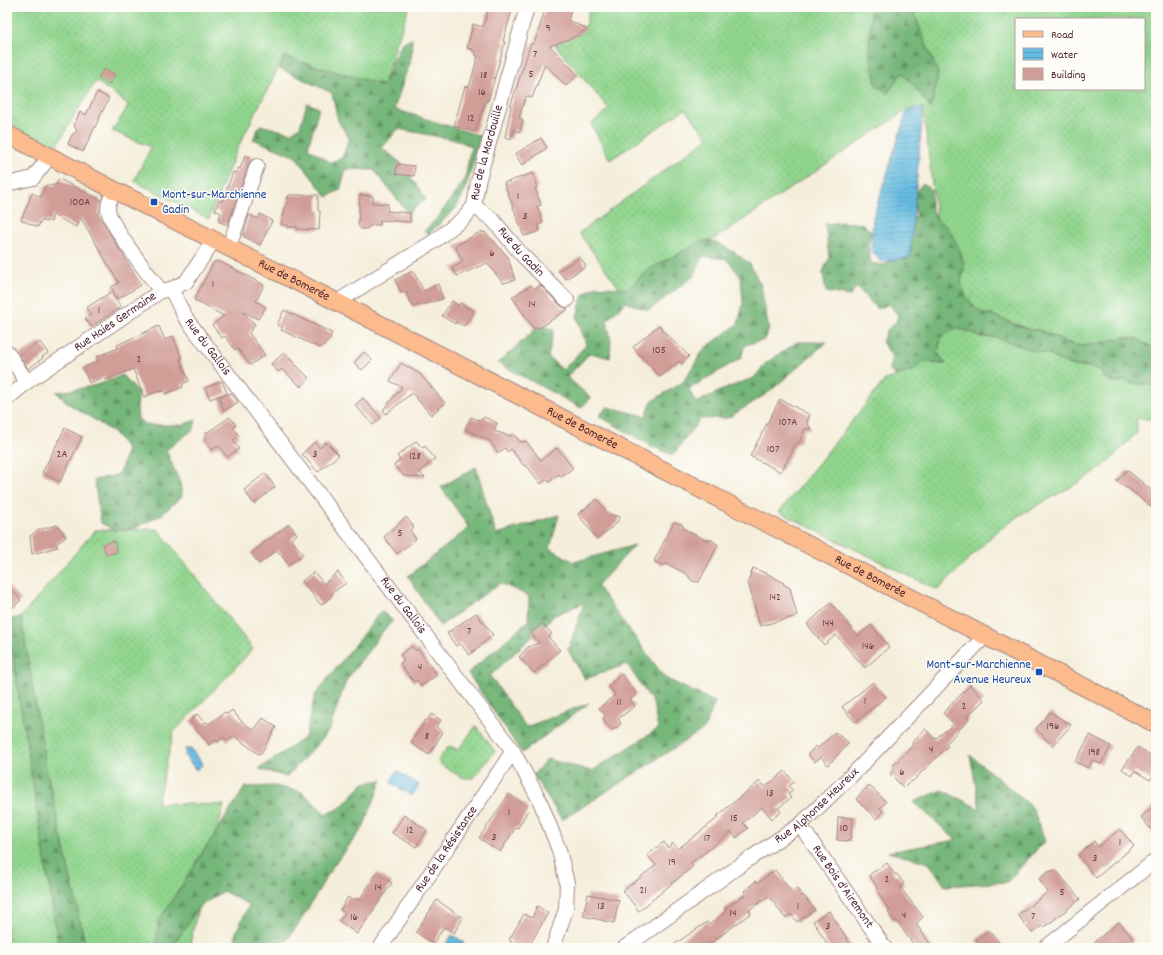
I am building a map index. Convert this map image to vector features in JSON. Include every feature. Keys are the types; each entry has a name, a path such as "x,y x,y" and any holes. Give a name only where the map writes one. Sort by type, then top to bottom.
{"main road":[{"name":"Rue de Bomerée","path":"7,134 116,191 337,302 1156,724"}],"street":[{"name":"Rue de la Mardouille","path":"337,302 433,242 464,218 474,206 478,182 527,7"},
{"path":"7,184 33,178 50,156"},
{"name":"Rue Haies Germaine","path":"7,399 27,382 166,290 186,282 222,244 257,166"},
{"name":"Rue du Gallois","path":"116,191 109,202 108,209 120,234 166,290 513,751 540,801 559,850 567,883 566,909 553,948"},
{"name":"Rue du Gadin","path":"474,206 493,220 522,255 567,300"},
{"path":"7,352 27,382"},
{"name":"Rue Alphonse Heureux","path":"624,948 752,857 800,825 863,763 985,636"},
{"name":"Rue de la Résistance","path":"380,948 513,751"},
{"name":"Rue Bois d'Airemont","path":"800,825 885,948"},
{"path":"1045,948 1156,860"}],"green space":[{"path":"7,7 409,7 383,85 284,57 238,147 209,219 134,181 151,147 112,131 129,105 96,81 50,156 7,119"},
{"path":"589,7 871,7 869,50 902,72 931,109 938,73 912,7 1156,7 1156,349 1135,338 1122,337 1084,346 1070,344 1039,330 1031,330 992,315 984,314 975,308 966,297 961,283 964,268 949,229 937,220 936,217 923,108 907,110 713,240 702,241 646,271 628,289 619,288 579,233 708,138 685,109 610,160 591,124 609,109 555,45 586,26"},
{"path":"871,7 912,7 938,73 931,109 916,88 902,73 888,93 876,85 869,50"},
{"path":"412,39 411,58 394,109 481,136 465,191 455,209 429,234 424,231 439,216 465,179 471,146 456,140 398,129 382,148 401,163 426,199 408,213 374,170 346,169 340,190 327,197 296,157 253,139 260,125 291,133 300,127 307,103 319,108 308,148 330,162 342,158 349,138 338,121 332,93 279,68 284,57 383,85 402,43"},
{"path":"923,183 931,190 931,208 937,220 949,229 962,255 964,268 961,283 966,297 975,308 984,314 992,315 1031,330 1039,330 1070,344 1084,346 1122,337 1135,338 1156,349 1156,389 1150,384 1132,384 1125,380 1115,382 1103,377 1100,370 1090,367 1074,366 1056,359 1049,354 1032,350 995,337 981,337 968,331 954,328 941,338 938,353 946,364 923,362 915,370 896,376 889,370 892,356 882,342 887,330 896,322 898,315 889,304 877,309 857,287 850,296 826,292 823,272 829,258 825,224 842,222 863,224 871,232 868,247 871,263 884,265 895,257 906,260 911,252 911,221 916,215 914,194"},
{"path":"702,241 716,242 734,252 750,264 761,286 769,330 765,340 745,345 741,358 689,389 696,403 720,391 755,377 766,363 797,342 827,342 768,393 728,418 700,419 673,455 655,448 599,416 607,407 646,416 652,401 683,382 704,349 738,324 743,304 741,277 726,259 703,256 694,276 649,310 625,302 607,321 611,341 610,358 590,353 567,377 591,398 581,408 498,363 540,325 554,330 548,357 563,370 586,345 577,317 583,294 597,286 628,289 646,271"},
{"path":"954,328 968,331 981,337 995,337 1032,350 1049,354 1056,359 1074,366 1090,367 1100,370 1103,377 1114,382 1125,380 1132,384 1150,384 1156,389 1156,423 1150,419 1137,418 1137,433 1103,467 1071,487 1018,516 994,534 938,590 779,512 885,380 915,370 923,362 946,364 938,353 941,338"},
{"path":"122,375 139,393 137,407 138,419 147,425 182,425 196,420 194,429 166,450 180,483 182,496 161,515 135,528 114,530 101,523 94,480 117,475 122,467 127,449 116,435 69,404 56,392 98,384"},
{"path":"476,467 496,534 559,515 550,548 574,562 635,545 597,586 665,678 715,702 704,729 562,820 533,775 547,759 592,771 658,729 653,703 627,664 585,679 568,650 584,603 555,615 490,676 526,727 589,703 522,753 468,673 528,621 529,596 500,583 440,626 408,576 469,528 441,487"},
{"path":"158,529 253,649 174,732 157,803 224,805 217,831 197,860 174,944 198,908 189,948 86,948 46,767 21,617 95,530"},
{"path":"381,611 393,621 383,631 346,681 329,731 287,777 259,769 305,737 315,695"},
{"path":"21,617 46,767 86,948 59,948 7,620"},
{"path":"7,620 59,948 7,948"},
{"path":"476,726 495,751 474,778 464,778 441,765 438,760 450,746 458,750"},
{"path":"970,755 1032,807 1045,841 1007,882 945,886 929,863 888,852 956,840 914,802 942,790 980,809"},
{"path":"382,780 363,828 333,866 300,922 281,948 234,948 236,932 249,905 223,891 198,908 174,944 156,946 158,922 245,787 275,786 302,792 326,814 340,808 364,783"}],"water":[{"path":"923,108 910,258 881,262 871,250 873,218 907,110"},
{"path":"185,749 191,749 203,764 196,770 184,755 186,753"},
{"path":"397,771 419,785 412,796 390,782"},
{"path":"452,935 464,942 461,948 443,948"}],"building":[{"path":"489,7 513,7 503,41 505,42 488,101 486,100 475,132 454,126 465,86 469,87 478,56 475,55 476,52 472,51 473,49 467,48 473,24 483,27"},
{"path":"552,7 572,7 568,20 587,29 577,36 550,46 578,75 566,86 545,64 532,98 526,96 519,118 523,119 520,132 514,130 511,139 505,137 510,107 531,43 534,44 545,10 551,11"},
{"path":"104,69 115,75 109,84 98,78"},
{"path":"97,92 109,98 83,152 68,144 72,135 77,131 74,125 80,112 86,115"},
{"path":"541,138 547,148 522,165 515,154"},
{"path":"245,155 254,158 249,163 228,225 218,221 221,213 215,210 219,200 222,202 233,172 236,173 238,168 240,169"},
{"path":"397,164 415,166 414,176 396,174"},
{"path":"533,173 538,187 535,188 541,205 537,206 543,223 538,225 540,231 524,236 504,183"},
{"path":"59,179 101,200 100,211 98,214 141,285 118,299 111,287 119,283 81,218 76,227 53,215 51,222 41,220 38,227 21,220 32,193 41,197 45,186 56,185"},
{"path":"289,195 318,195 318,210 320,211 319,230 297,229 297,227 281,225"},
{"path":"360,195 373,196 372,203 388,204 387,211 410,213 410,222 380,220 380,225 371,225 366,229 361,229 358,225"},
{"path":"260,214 272,221 260,245 243,236 249,215 258,219"},
{"path":"482,231 483,233 485,232 508,257 515,280 503,283 487,263 457,276 452,268 463,262 455,246"},
{"path":"580,257 586,266 566,279 558,271"},
{"path":"219,261 264,285 256,301 266,307 258,319 242,311 255,324 249,333 265,355 250,365 238,349 235,350 225,336 222,338 212,325 224,316 194,300 214,262"},
{"path":"413,271 424,291 438,284 443,299 413,307 405,291 401,293 395,280"},
{"path":"531,285 535,289 540,285 561,306 568,309 538,329 537,327 534,329 512,297"},
{"path":"111,292 121,307 91,327 85,318 91,315 86,308"},
{"path":"452,301 459,306 460,303 474,311 464,326 456,322 455,324 442,316"},
{"path":"284,310 332,333 331,338 320,348 281,330 283,327 277,325"},
{"path":"659,325 666,334 689,356 682,364 679,361 660,377 633,347"},
{"path":"159,326 165,340 173,336 189,381 182,384 183,387 165,394 164,390 144,397 133,369 106,380 104,377 89,383 83,368 98,361 96,357 118,348 117,345"},
{"path":"40,342 48,353 28,369 19,355"},
{"path":"364,352 372,360 362,370 354,363"},
{"path":"284,353 309,378 301,387 282,369 278,372 271,364"},
{"path":"401,363 420,374 445,403 431,415 412,393 386,414 383,410 402,387 390,381"},
{"path":"222,381 227,393 210,399 205,388"},
{"path":"231,393 238,402 224,411 219,398"},
{"path":"363,398 381,418 373,425 355,405"},
{"path":"780,399 810,415 807,422 811,429 805,429 799,443 796,444 781,472 750,456"},
{"path":"230,417 236,425 233,427 239,436 233,440 239,449 227,457 219,446 211,450 204,438 207,436 205,434"},
{"path":"471,417 482,420 484,417 497,423 494,431 510,436 513,434 521,442 526,441 541,460 557,448 573,468 561,477 559,474 549,482 547,479 541,484 511,449 508,452 505,448 498,453 490,441 465,429"},
{"path":"65,428 82,437 60,482 42,473"},
{"path":"416,441 423,448 425,446 435,459 419,472 425,478 404,476 394,465 400,460 397,456"},
{"path":"315,442 320,448 326,442 339,455 318,472 302,454"},
{"path":"1127,470 1156,494 1156,511 1127,487 1126,488 1117,481"},
{"path":"265,473 275,487 254,504 244,490"},
{"path":"597,499 609,514 620,517 616,524 597,539 578,514"},
{"path":"406,517 414,527 410,530 416,539 397,554 384,537"},
{"path":"674,522 682,524 684,529 706,540 712,540 718,545 699,582 692,581 687,574 667,564 661,565 654,561"},
{"path":"289,524 297,534 291,539 303,554 289,565 277,550 259,564 251,553"},
{"path":"57,525 66,537 56,544 58,547 32,554 30,536 38,530"},
{"path":"114,541 117,552 106,555 103,544"},
{"path":"753,568 772,576 790,588 797,616 760,626 748,582"},
{"path":"314,572 324,584 338,572 346,583 331,594 332,596 321,605 302,581"},
{"path":"7,585 21,600 7,613"},
{"path":"831,603 858,636 871,625 889,647 865,668 836,635 824,645 807,624"},
{"path":"476,613 493,635 469,655 460,643 456,646 447,633"},
{"path":"542,623 552,634 548,637 560,650 534,673 519,657 528,647 539,643 531,633"},
{"path":"412,646 416,651 418,649 437,675 421,686 417,680 414,682 400,664 404,660 400,655"},
{"path":"622,674 637,694 630,700 635,706 618,719 621,723 618,727 612,730 606,724 603,718 606,716 599,708 615,695 608,686"},
{"path":"873,682 886,697 855,722 842,707"},
{"path":"970,685 984,700 967,717 969,719 946,744 948,746 904,788 890,774 894,770 892,767 913,745 912,743 925,729 935,739 954,724 943,713"},
{"path":"232,710 242,722 254,730 263,718 276,727 260,755 234,736 227,741 224,737 218,742 216,740 209,745 190,721 197,714 205,723 207,722 209,724 225,712 227,714"},
{"path":"1050,712 1071,725 1053,746 1036,729"},
{"path":"431,714 441,720 436,727 443,732 429,755 411,743 425,720 427,721"},
{"path":"835,732 849,743 828,765 821,757 815,762 808,754 816,746 818,748"},
{"path":"1090,735 1111,746 1101,764 1092,760 1088,768 1075,762"},
{"path":"1138,747 1156,759 1156,771 1150,780 1135,771 1132,776 1122,769"},
{"path":"785,771 794,782 789,786 793,791 788,794 791,798 778,808 781,812 772,819 762,807 743,823 748,828 736,838 731,832 690,864 693,866 639,911 623,891 656,865 647,855 664,842 668,848 673,843 678,849 719,817 717,816 760,781 765,787"},
{"path":"869,785 886,802 880,808 883,811 876,819 856,799"},
{"path":"509,794 527,806 526,808 528,810 518,828 516,827 500,852 479,838"},
{"path":"1156,804 1156,836 1141,817"},
{"path":"404,815 427,830 416,847 392,833"},
{"path":"838,817 853,818 850,841 837,840"},
{"path":"1120,829 1134,846 1096,878 1078,855 1094,841 1098,847"},
{"path":"887,863 895,875 897,874 904,884 900,887 923,917 916,924 933,948 916,948 896,920 894,922 888,912 890,911 869,875"},
{"path":"775,870 792,892 797,888 815,910 797,922 791,914 785,918 769,896 749,910 751,913 704,948 669,948 707,922 709,925 726,911 724,909 746,894 744,891 756,881 758,883"},
{"path":"1056,870 1080,899 1050,923 1043,927 1042,926 1032,933 1018,915 1048,892 1039,879 1048,872"},
{"path":"377,873 392,883 357,934 339,921 345,913 340,910 348,897 353,901 355,898 359,900"},
{"path":"588,894 619,900 614,923 583,916"},
{"path":"437,900 463,918 454,933 444,927 433,944 416,932"},
{"path":"537,906 548,913 528,948 508,948 512,942 509,940 524,914 532,918"},
{"path":"829,911 853,948 830,948 813,921"},
{"path":"1119,922 1134,940 1124,948 1087,948"},
{"path":"989,930 1004,948 982,948 976,940"}],"place":[{"name":"Mont-sur-Marchienne Gadin","path":"154,202"},
{"name":"Mont-sur-Marchienne Avenue Heureux","path":"1039,672"}]}
